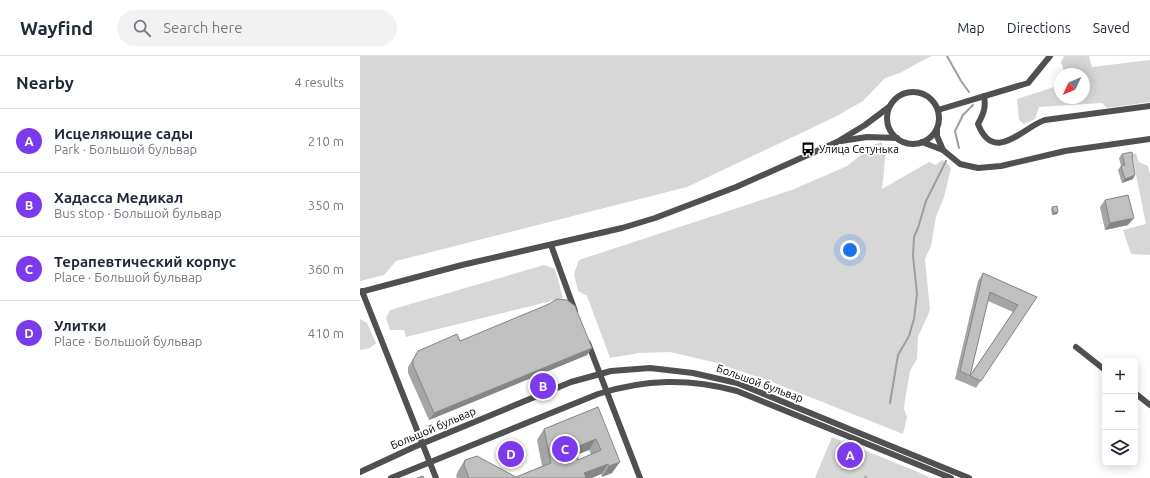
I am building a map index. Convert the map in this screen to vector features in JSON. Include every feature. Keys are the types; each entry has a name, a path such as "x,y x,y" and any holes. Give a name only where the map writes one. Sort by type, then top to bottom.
{"street":[{"path":"938,110 1028,83 1050,56"},
{"path":"436,478 361,292 462,265 622,228 690,206 837,142 865,126 900,96 914,92 929,97 938,110 939,116 937,136 943,150"},
{"path":"984,96 986,106 984,114 978,124 982,133 988,140 997,142 1010,141 1039,122 1045,120 1150,106"},
{"path":"889,107 888,123 891,131 897,138"},
{"path":"922,142 937,129"},
{"path":"837,142 868,137 897,138 911,143 922,142 943,150 960,164 978,168 1001,166 1064,151 1150,139"},
{"path":"551,245 578,319"},
{"path":"586,339 640,478"},
{"path":"1076,347 1102,368"},
{"name":"Большой бульвар","path":"360,472 422,443 571,382 600,373 650,368 713,376 772,397 969,478"},
{"name":"Большой бульвар","path":"391,478 578,401 632,384 672,381 715,385 771,403 951,478"},
{"path":"1136,394 1150,405"}],"shaded area":[{"path":"360,56 931,56 900,73 885,78 863,101 833,118 687,187 396,261 384,275 360,281"},
{"path":"1064,56 1089,56 1092,67 1150,60 1150,102 1107,108 1102,103 1090,104 1090,68 1063,68 1061,62"},
{"path":"1054,87 1054,104 1086,104 1039,107 1035,119 1024,124 1019,120 1017,99"},
{"path":"881,142 886,150 882,189 929,162 936,165 942,160 951,168 944,197 936,217 931,246 925,259 930,310 918,337 917,359 910,371 904,409 907,417 903,434 767,380 713,362 670,352 639,353 610,358 587,296 578,291 574,274 579,260 792,190 847,166 872,146"},
{"path":"1136,153 1139,162 1148,166 1150,174 1150,255 1131,254 1123,230 1146,224 1132,155"},
{"path":"544,265 555,269 563,298 406,337 404,330 390,330 386,318 390,310"},
{"path":"360,319 367,323 376,343 370,348 360,350"},
{"path":"832,437 918,472 931,478 815,478"}],"building":[{"path":"1132,152 1135,175 1125,179 1121,166 1125,165 1122,154"},
{"path":"1128,195 1134,218 1110,223 1105,200"},
{"path":"1057,206 1058,212 1054,213 1052,207"},
{"path":"983,273 1037,297 981,381 970,376 960,371","holes":["990,292 1018,305 970,376"]},
{"path":"557,299 567,300 575,306 592,348 434,413 413,365 413,360 418,351 457,334 460,341 549,304"},
{"path":"598,407 620,462 609,466 608,464 584,473 585,478 469,478 464,465 465,460 477,456 516,477 551,463 544,429","holes":["596,439 601,450 578,460 574,448"]}],"waterway":[{"path":"947,56 969,92"},
{"path":"959,148 955,131 963,115 973,105"},
{"path":"890,403 898,355 909,336 914,319 917,294 913,256 914,237 926,201 946,161"}],"place":[{"name":"Улица Сетунька","path":"808,149"},
{"name":"Хадасса Медикал","path":"543,386"},
{"name":"Терапевтический корпус","path":"565,449"},
{"name":"Улитки","path":"511,454"},
{"name":"Исцеляющие сады","path":"850,455"}]}
